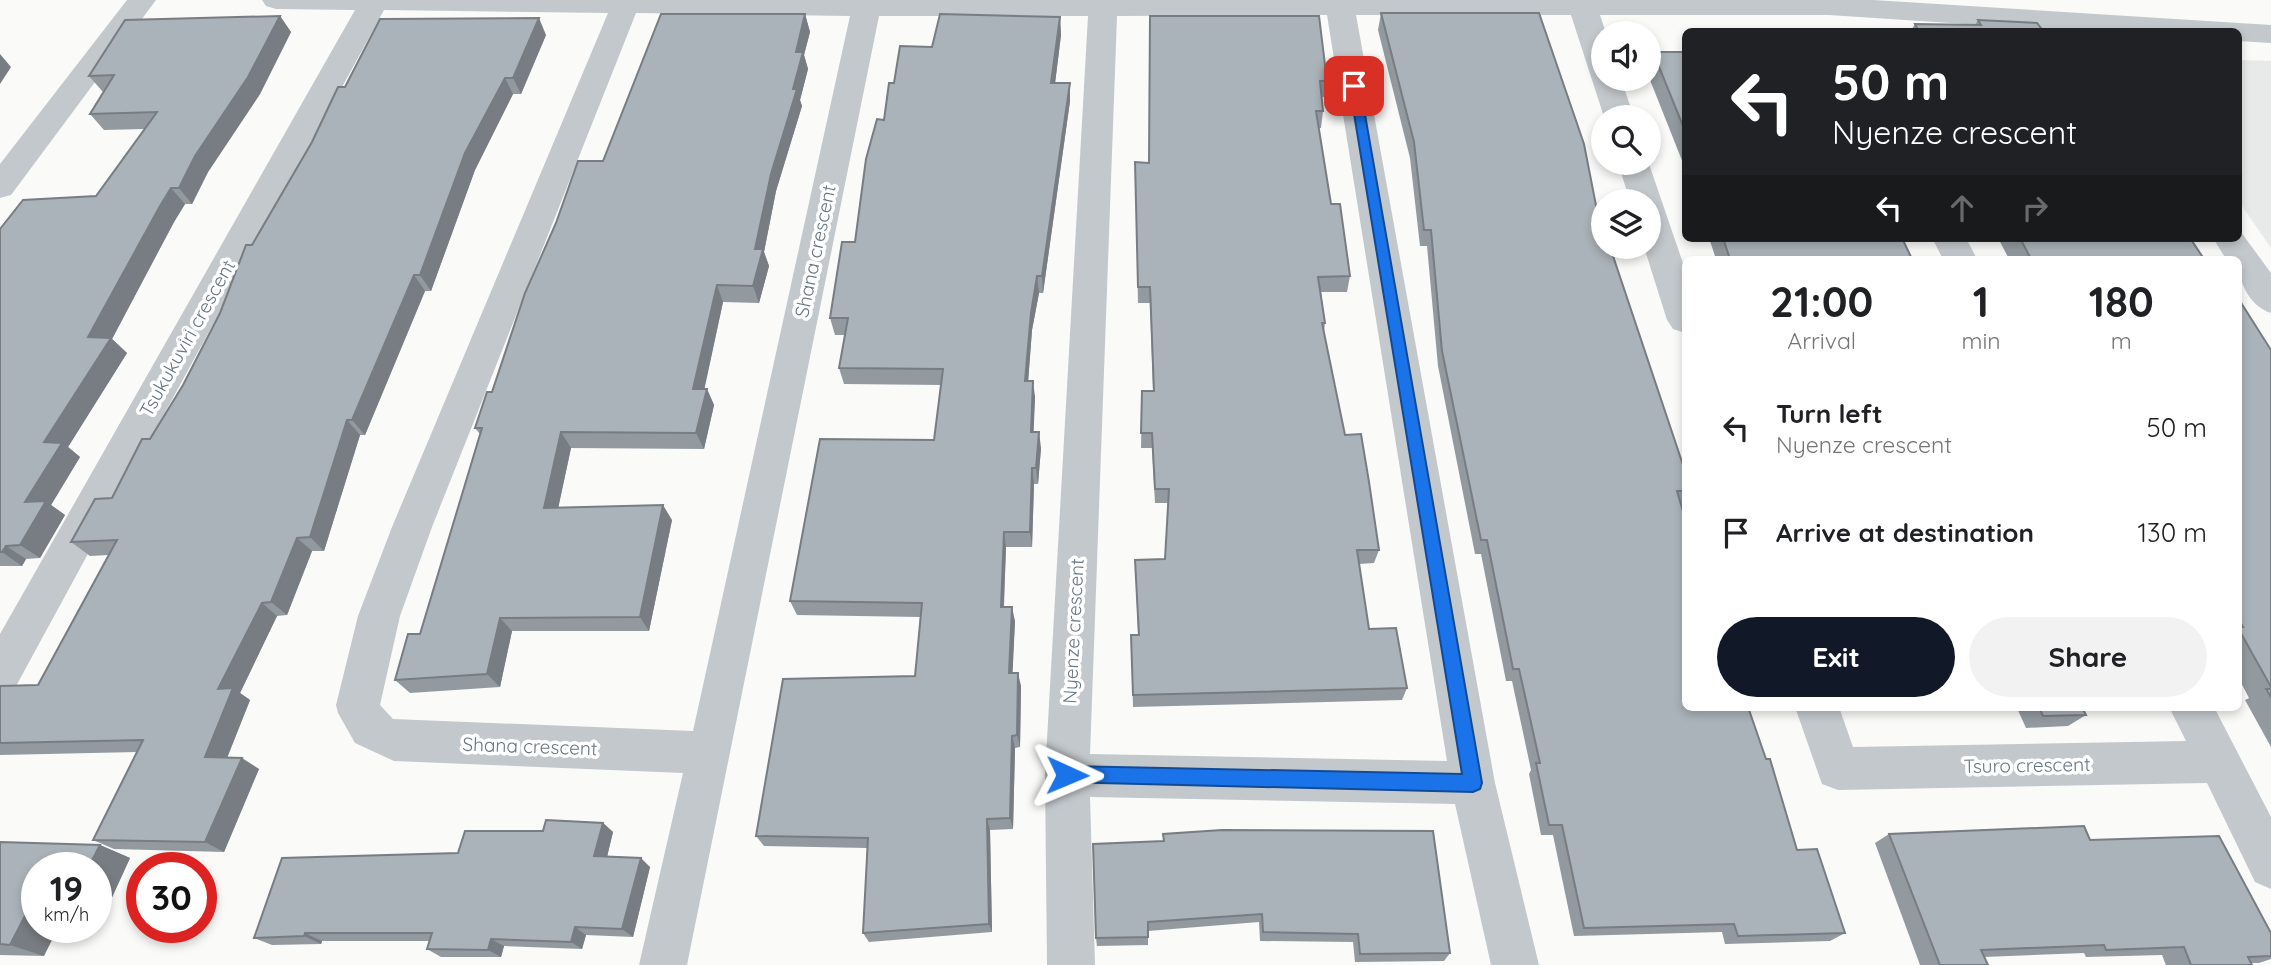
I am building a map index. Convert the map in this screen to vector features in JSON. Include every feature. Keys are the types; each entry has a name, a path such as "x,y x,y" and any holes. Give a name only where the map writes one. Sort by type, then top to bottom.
{"street":[{"path":"0,187 142,0"},
{"path":"276,0 866,7 1829,6 2119,28"},
{"name":"Tsukukuviri crescent","path":"0,674 374,2"},
{"name":"Shana crescent","path":"625,5 412,527 379,616 358,705 361,719 374,734 394,740 710,753 866,7"},
{"name":"Nyenze crescent","path":"1071,965 1067,775 1103,5"},
{"path":"1340,5 1473,783 1515,965"},
{"path":"1582,5 1591,32"},
{"path":"1829,6 1840,28"},
{"path":"2242,32 2271,34"},
{"path":"1661,247 1682,311"},
{"path":"2242,256 2271,300"},
{"name":"Tsuro crescent","path":"1818,711 1838,769 2220,762"},
{"path":"2193,711 2271,866"},
{"path":"663,965 710,753"},
{"path":"1067,775 1473,783"}],"shaded area":[{"path":"2242,60 2271,61 2271,248 2242,206"}],"building":[{"path":"1381,13 1539,13 1584,144 1593,189 1591,259 1614,259 1682,462 1682,491 1677,491 1682,508 1682,711 1749,711 1766,759 1770,759 1797,850 1817,849 1845,933 1738,936 1734,924 1584,928 1562,825 1549,825 1536,763 1540,763 1519,669 1513,669 1487,540 1481,540 1442,351 1431,230 1424,230 1414,142"},
{"path":"661,14 805,14 796,52 803,52 793,89 797,89 771,174 755,249 763,249 753,286 717,285 693,389 707,389 696,433 561,432 544,508 663,505 640,617 500,618 487,674 395,680 408,634 420,634 482,428 475,428 487,392 492,392 525,293 556,223 578,161 603,161"},
{"path":"940,14 1060,17 1051,83 1070,83 1042,276 1037,276 1031,313 1025,381 1033,381 1031,432 1039,432 1036,468 1032,468 1030,532 1004,532 1001,607 1012,607 1009,673 1018,673 1017,735 1012,736 1010,818 987,819 989,924 863,933 868,838 756,836 783,679 915,676 922,603 790,601 820,439 934,440 943,369 839,368 848,318 830,318 842,242 855,242 866,159 877,119 884,120 889,83 894,83 900,46 932,47"},
{"path":"280,16 248,77 195,156 179,188 171,188 160,206 88,337 111,338 44,442 62,443 25,502 46,501 20,545 6,546 0,552 0,229 23,200 96,196 157,112 90,114 114,75 89,76 125,20"},
{"path":"1150,16 1319,16 1327,81 1320,81 1323,111 1316,111 1331,204 1340,204 1350,276 1318,277 1325,323 1322,323 1345,435 1361,434 1369,482 1379,550 1357,550 1369,629 1396,628 1407,688 1133,695 1131,635 1139,635 1135,560 1165,559 1169,489 1155,489 1152,433 1141,433 1142,391 1154,391 1150,287 1138,287 1135,162 1149,163"},
{"path":"539,18 513,78 505,78 465,153 420,275 414,275 352,420 347,420 310,537 297,538 271,602 262,603 218,689 233,688 205,757 242,758 205,842 93,840 143,740 0,743 0,686 38,685 117,540 71,542 95,499 112,498 142,439 150,439 183,385 220,313 246,245 252,245 312,142 338,87 345,87 380,19"},
{"path":"1978,20 2037,23 2041,28 1917,28 1915,24 1981,25"},
{"path":"1661,52 1682,52 1682,124 1661,72"},
{"path":"1724,242 1904,242 1911,256 1729,256"},
{"path":"2022,242 2193,242 2202,256 2029,256"},
{"path":"2242,304 2271,350 2271,687 2242,635"},
{"path":"2041,711 2084,711 2086,715 2043,716"},
{"path":"546,820 603,823 594,856 641,858 622,929 575,927 571,942 491,939 488,950 427,949 432,933 305,933 304,936 254,938 282,858 458,853 465,831 543,831"},
{"path":"2084,826 2090,840 2219,836 2271,933 2271,956 2248,957 2252,965 2191,965 2184,947 2106,950 2104,945 1981,950 1988,965 1940,965 1889,834"},
{"path":"1222,830 1433,831 1450,953 1360,954 1358,934 1263,932 1262,914 1148,922 1148,937 1096,938 1093,844 1164,841 1163,834"},
{"path":"0,842 100,845 96,852 21,852 21,924 10,945 0,944"}],"route":[{"path":"1067,775 1473,783 1354,86"}]}
